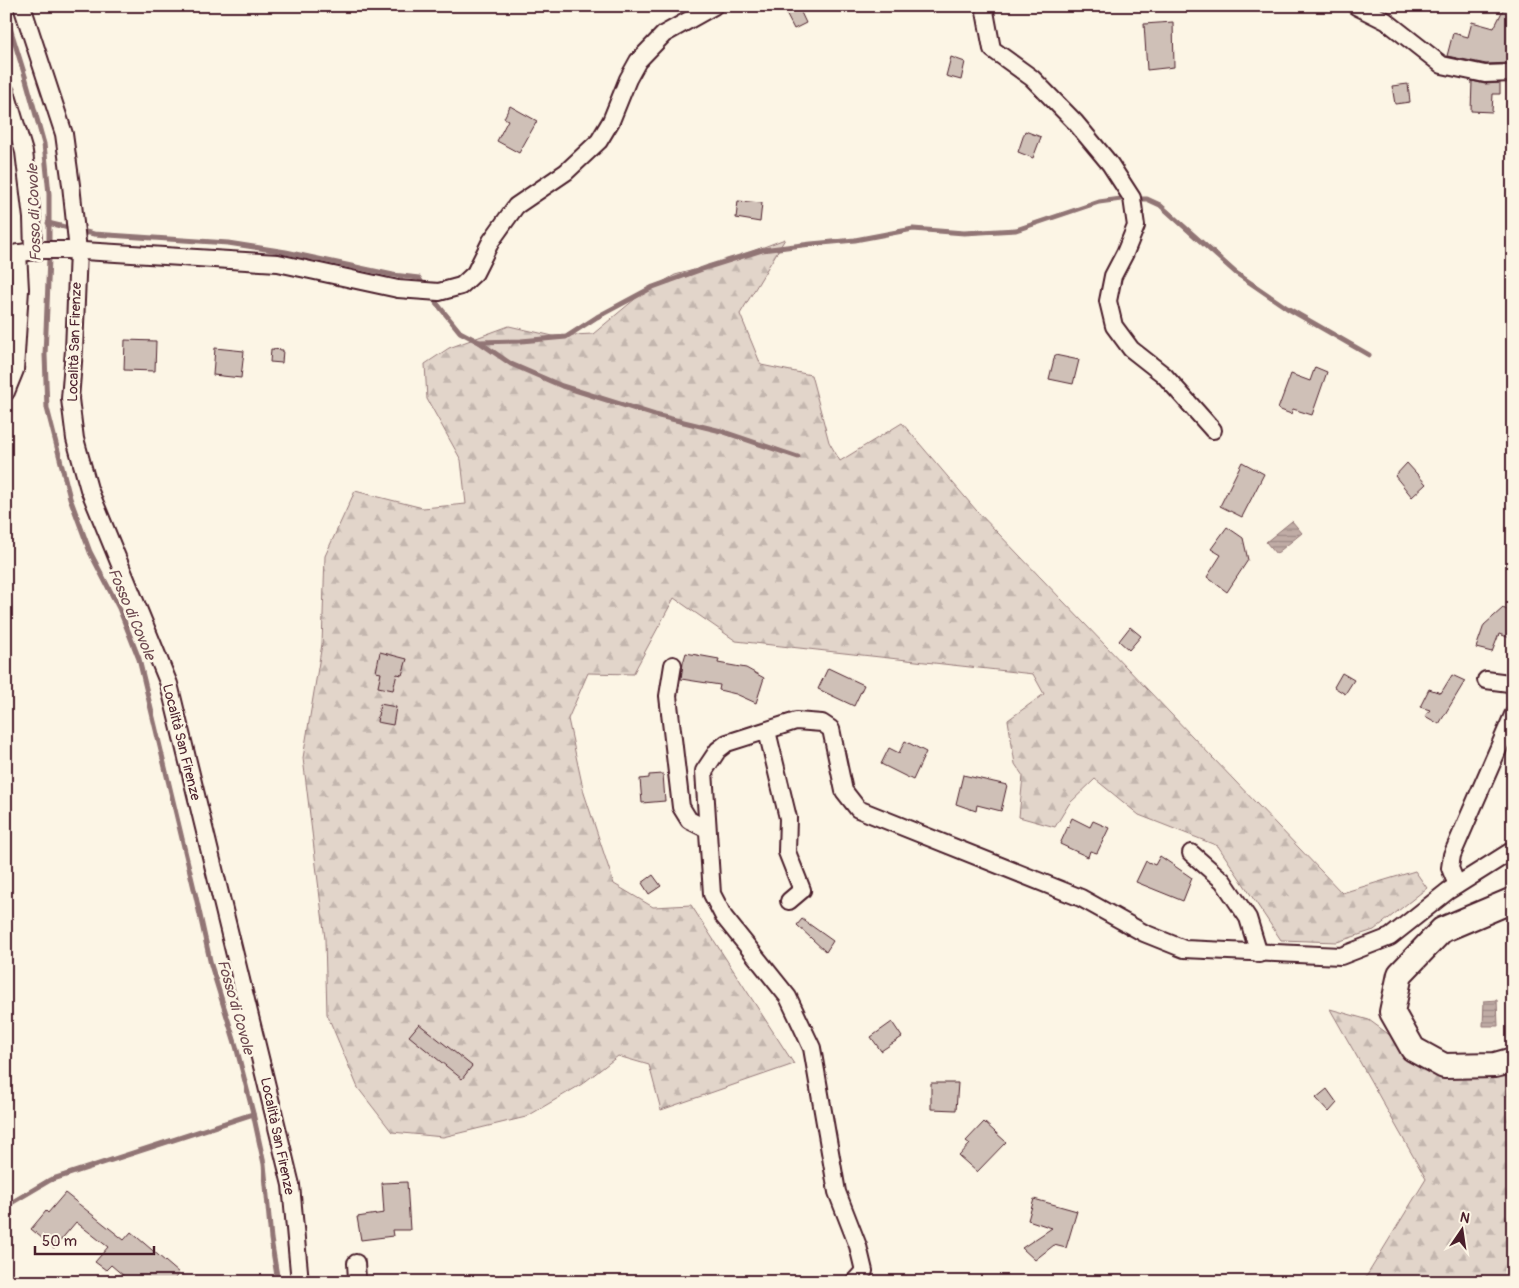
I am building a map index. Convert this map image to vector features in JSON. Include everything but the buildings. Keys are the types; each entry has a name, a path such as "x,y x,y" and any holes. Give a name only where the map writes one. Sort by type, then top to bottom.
{"main road":[{"path":"1513,900 1442,930 1400,974 1392,1012 1413,1049 1444,1066 1495,1065 1513,1060"}],"street":[{"name":"Località San Firenze","path":"22,6 64,134 73,202 74,350 70,400 75,439 88,489 169,684 291,1185 300,1282"},
{"path":"25,252 74,247 278,263 398,289 439,292 461,286 475,273 491,241 516,206 566,172 599,141 638,61 664,34 714,6"},
{"path":"984,6 992,49 1032,78 1069,116 1110,164 1132,198 1136,226 1113,276 1108,302 1114,326 1130,349 1164,375 1213,430"},
{"path":"1356,6 1386,20 1442,65 1485,74 1513,73"},
{"path":"6,92 24,152 32,218 20,289 15,370 6,392"},
{"path":"673,665 668,696 681,807 689,820 707,829"},
{"path":"1486,680 1509,683 1513,686"},
{"path":"1457,885 1450,868 1452,854 1513,715"},
{"path":"854,1282 864,1271 858,1246 837,1192 812,1048 788,997 724,917 712,894 704,771 718,750 727,743 796,721 822,723 831,729 844,791 858,809 1081,898 1144,934 1184,949 1260,954 1341,956 1390,937 1457,885 1513,850"},
{"path":"767,731 788,818 787,852 802,890 790,901"},
{"path":"1191,852 1223,881 1248,918 1260,954"},
{"path":"355,1282 357,1279 356,1263"}],"green space":[{"path":"785,239 740,314 761,365 811,375 829,442 840,461 902,423 976,510 1342,893 1415,871 1427,888 1374,930 1337,942 1281,940 1218,846 1139,815 1095,779 1069,804 1055,827 1019,817 1023,776 1015,764 1008,720 1044,694 1033,674 736,641 674,598 633,674 588,673 568,719 584,793 614,884 653,907 691,905 794,1064 661,1110 649,1065 618,1056 582,1084 526,1117 443,1137 392,1132 358,1088 327,1014 325,939 303,758 322,644 325,556 355,491 423,508 466,504 461,460 427,399 425,364 449,348 509,326 553,336 593,334 641,294 675,275 724,262"},
{"path":"1330,1009 1369,1020 1446,1076 1513,1077 1513,1282 1363,1282 1426,1179"}],"shaded area":[{"path":"1292,521 1302,533 1276,554 1266,542"},
{"path":"1497,1000 1498,1026 1483,1026 1484,1001"}],"waterway":[{"name":"Fosso di Covole","path":"6,15 44,144 49,194 49,258 45,355 47,408 70,498 90,552 119,608 139,659 211,965 236,1046 253,1113 264,1164 271,1239 278,1282"},
{"path":"479,342 566,337 597,317 653,287 762,250 855,240 913,229 964,233 1016,230 1099,202 1121,199 1147,199 1160,205 1236,273 1287,308 1369,355"},
{"path":"48,223 94,234 228,243 286,252 393,275 419,278 425,288"},
{"path":"430,295 460,332 479,342 511,364 562,386 655,415 721,431 798,457"},
{"path":"6,1206 50,1180 253,1114"}]}
